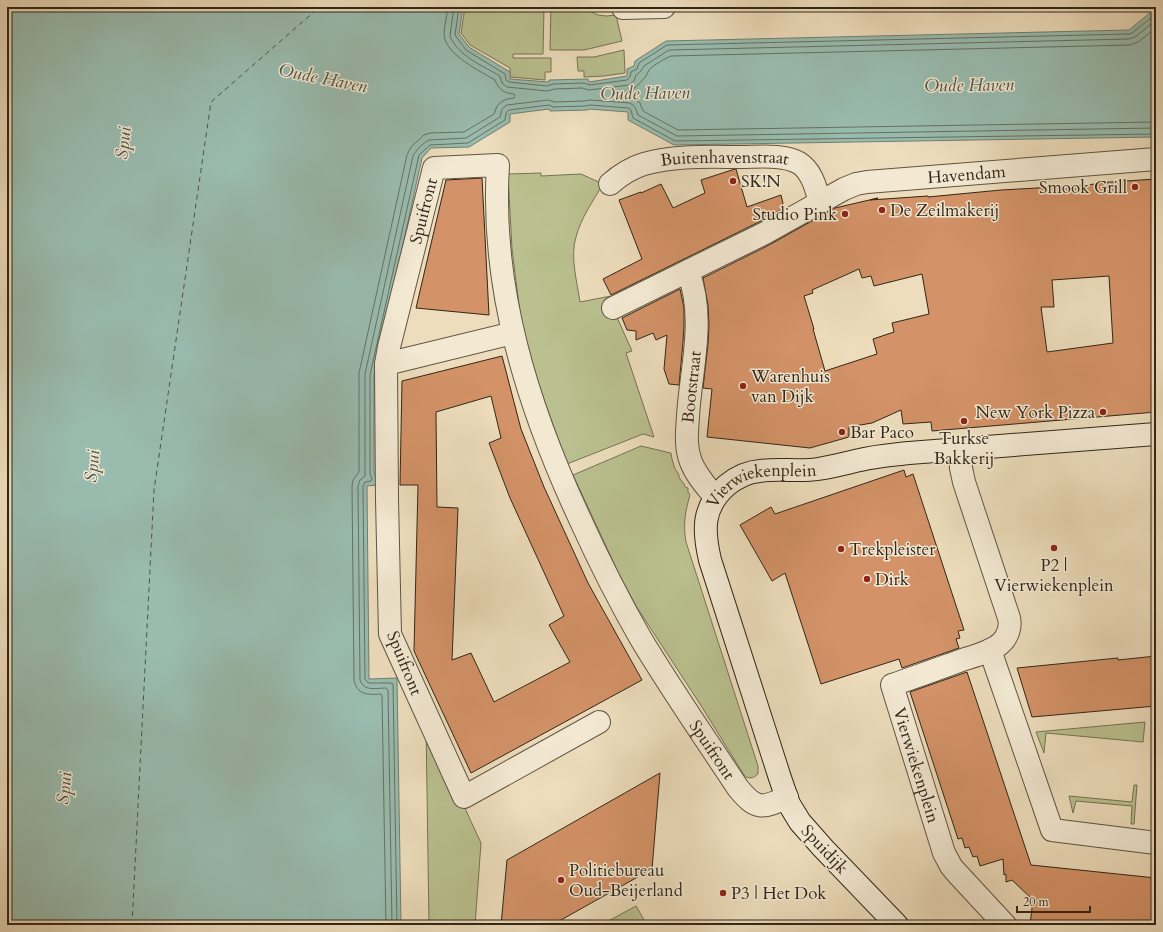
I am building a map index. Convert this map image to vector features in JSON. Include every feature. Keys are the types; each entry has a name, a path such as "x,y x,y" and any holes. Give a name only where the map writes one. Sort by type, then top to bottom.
{"street":[{"path":"624,8 664,7"},
{"name":"Buitenhavenstraat","path":"610,184 630,170 658,161 706,157 775,157 798,162 803,166 811,177 820,202"},
{"name":"Havendam","path":"688,271 765,234 820,202 856,184 1156,159"},
{"name":"Spuifront","path":"599,722 464,797 390,634 386,364 434,168 498,165 496,201 498,242 506,301 523,373 538,419 566,490 603,567 642,640 668,682 744,795 753,803 762,806 786,797"},
{"path":"613,308 688,271"},
{"name":"Bootstraat","path":"688,271 693,284 695,296 697,329 688,402 687,446 690,460 695,472 715,497"},
{"path":"386,364 514,333"},
{"name":"Vierwiekenplein","path":"775,760 708,552 706,524 709,509 715,497 734,480 744,474 754,472 767,470 817,470 873,457 909,453 1153,434"},
{"name":"Vierwiekenplein","path":"960,448 961,468 964,482 1010,621 1009,630 1003,641 998,646 990,650 892,686 944,853 955,872 1005,925"},
{"path":"990,650 1052,830 1156,843"},
{"name":"Spuidijk","path":"775,760 786,797 800,822 898,925"}],"green space":[{"path":"465,7 544,7 543,54 513,54 513,58 551,58 551,72 545,72 545,80 510,77 510,68 470,45 461,33"},
{"path":"551,7 582,7 598,15 616,15 622,41 584,50 550,50"},
{"path":"624,50 625,73 584,77 584,71 578,71 577,57 594,57"},
{"path":"541,173 541,176 581,174 603,184 584,216 574,244 574,261 580,302 611,296 612,306 632,351 626,353 654,437 643,434 567,464 538,383 525,339 521,321 512,249 508,174"},
{"path":"641,446 671,453 675,469 685,487 688,488 690,495 685,518 686,542 758,766 758,774 753,777 747,778 744,775 636,606 618,572 573,475"},
{"path":"1145,722 1143,742 1046,733 1044,753 1036,732"},
{"path":"426,724 481,843 475,925 429,925"},
{"path":"1134,785 1137,785 1134,824 1131,824 1132,806 1076,801 1073,813 1069,796 1132,802"},
{"path":"636,906 647,925 601,925"}],"water":[{"path":"7,7 463,7 459,34 469,47 510,72 510,79 548,82 549,80 588,79 589,82 627,76 627,69 634,66 635,61 666,41 1129,30 1156,8 1156,137 674,145 628,120 628,112 589,109 550,111 549,109 510,114 510,122 469,147 431,148 422,158 374,375 374,474 378,478 378,485 367,486 369,679 397,678 401,925 7,925"}],"building":[{"path":"736,169 747,207 781,195 784,208 759,222 611,295 603,279 642,259 619,200 641,193 661,184 673,208 705,193 701,180"},
{"path":"482,178 489,315 416,308 446,180"},
{"path":"1156,179 1156,412 932,431 931,422 903,424 901,410 872,423 849,427 849,437 810,448 707,437 712,389 703,388 709,325 708,305 703,278 771,244 835,208 878,198 870,200 928,197","holes":["859,269 862,278 871,276 874,286 922,274 929,314 892,323 894,332 873,339 877,354 825,371 804,296 813,293 812,290","1109,276 1113,343 1047,352 1041,307 1054,307 1052,280"]},
{"path":"680,289 684,308 684,325 679,385 669,384 664,369 667,335 656,340 653,333 636,340 636,331 627,330 622,318"},
{"path":"502,356 521,429 544,487 588,583 642,680 471,773 414,651 418,485 400,485 402,381","holes":["491,396 501,438 489,443 510,498 564,616 549,625 570,662 494,702 471,653 452,660 458,508 437,507 436,412"]},
{"name":"Dirk","path":"904,470 906,477 913,474 964,630 958,631 960,638 956,639 959,648 902,668 899,659 821,684 785,573 772,581 740,525 771,507 775,514"},
{"path":"1156,656 1156,706 1032,717 1017,668 1118,658 1118,660"},
{"path":"967,672 1031,865 1156,878 1156,925 1030,925 1033,900 1012,880 1006,882 1003,859 980,866 977,856 973,857 969,847 965,848 962,838 958,839 910,692"},
{"path":"660,773 652,869 552,925 501,925 507,860"}],"ferry route":[{"path":"132,925 154,490 211,102 316,10 326,7"}],"place":[{"name":"SK!N","path":"733,181"},
{"name":"Smook Grill","path":"1135,187"},
{"name":"De Zeilmakerij","path":"882,210"},
{"name":"Studio Pink","path":"845,214"},
{"name":"Warenhuis van Dijk","path":"743,386"},
{"name":"New York Pizza","path":"1103,412"},
{"name":"Turkse Bakkerij","path":"964,421"},
{"name":"Bar Paco","path":"842,432"},
{"name":"P2 | Vierwiekenplein","path":"1054,548"},
{"name":"Trekpleister","path":"841,549"},
{"name":"Dirk","path":"867,579"},
{"name":"Politiebureau Oud-Beijerland","path":"561,880"},
{"name":"P3 | Het Dok","path":"723,893"}],"water label":[{"name":"Oude Haven","path":"323,78"},
{"name":"Oude Haven","path":"969,85"},
{"name":"Oude Haven","path":"645,93"},
{"name":"Spui","path":"123,143"},
{"name":"Spui","path":"92,466"},
{"name":"Spui","path":"64,788"}]}
